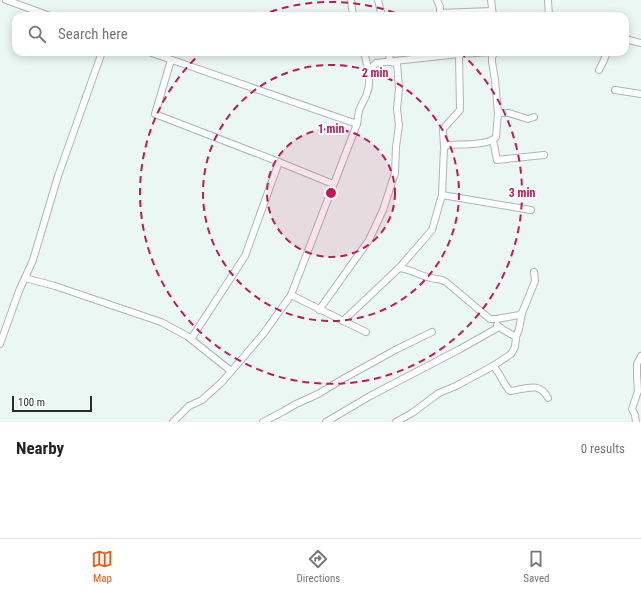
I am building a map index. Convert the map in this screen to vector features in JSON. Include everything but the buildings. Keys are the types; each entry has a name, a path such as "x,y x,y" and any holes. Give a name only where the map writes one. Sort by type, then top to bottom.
{"street":[{"path":"6,0 39,12"},
{"path":"351,0 352,12"},
{"path":"378,0 381,12"},
{"path":"436,0 440,7 440,12"},
{"path":"491,0 493,12"},
{"path":"548,0 548,12"},
{"path":"629,40 641,43"},
{"path":"0,344 19,291 33,260 58,176 101,56"},
{"path":"160,56 357,124"},
{"path":"173,422 189,406 202,400 222,382 264,333 290,296 357,124 359,109 367,94 369,85 369,70 365,56"},
{"path":"389,56 390,62"},
{"path":"369,70 376,63 428,56"},
{"path":"343,321 399,268 432,230 442,195 444,147 443,129 460,110 459,56"},
{"path":"444,147 449,145 486,143 496,137 498,112 492,56"},
{"path":"599,70 606,56"},
{"path":"171,60 155,114 334,184"},
{"path":"320,310 369,240 383,210 396,173 396,147 399,125 397,109 399,90 397,63 390,62"},
{"path":"616,90 641,94"},
{"path":"498,112 509,113 528,119 534,117"},
{"path":"493,140 497,160 544,155"},
{"path":"191,339 245,256 279,162"},
{"path":"442,195 531,210"},
{"path":"399,268 404,268 431,279 440,279 446,282 490,319 516,337"},
{"path":"396,422 412,413 439,393 456,386 493,366 511,354 515,346 522,313 535,281 534,272"},
{"path":"25,278 55,286 161,322 187,336 231,371"},
{"path":"290,296 366,332"},
{"path":"490,319 519,315 522,313"},
{"path":"326,422 370,396 460,350 499,326"},
{"path":"263,422 318,394 397,349 432,332"},
{"path":"636,422 632,409 638,391 636,375 637,364 641,356"},
{"path":"493,366 498,371 506,388 510,391 515,391 530,386 538,388 545,393 548,398"}]}
